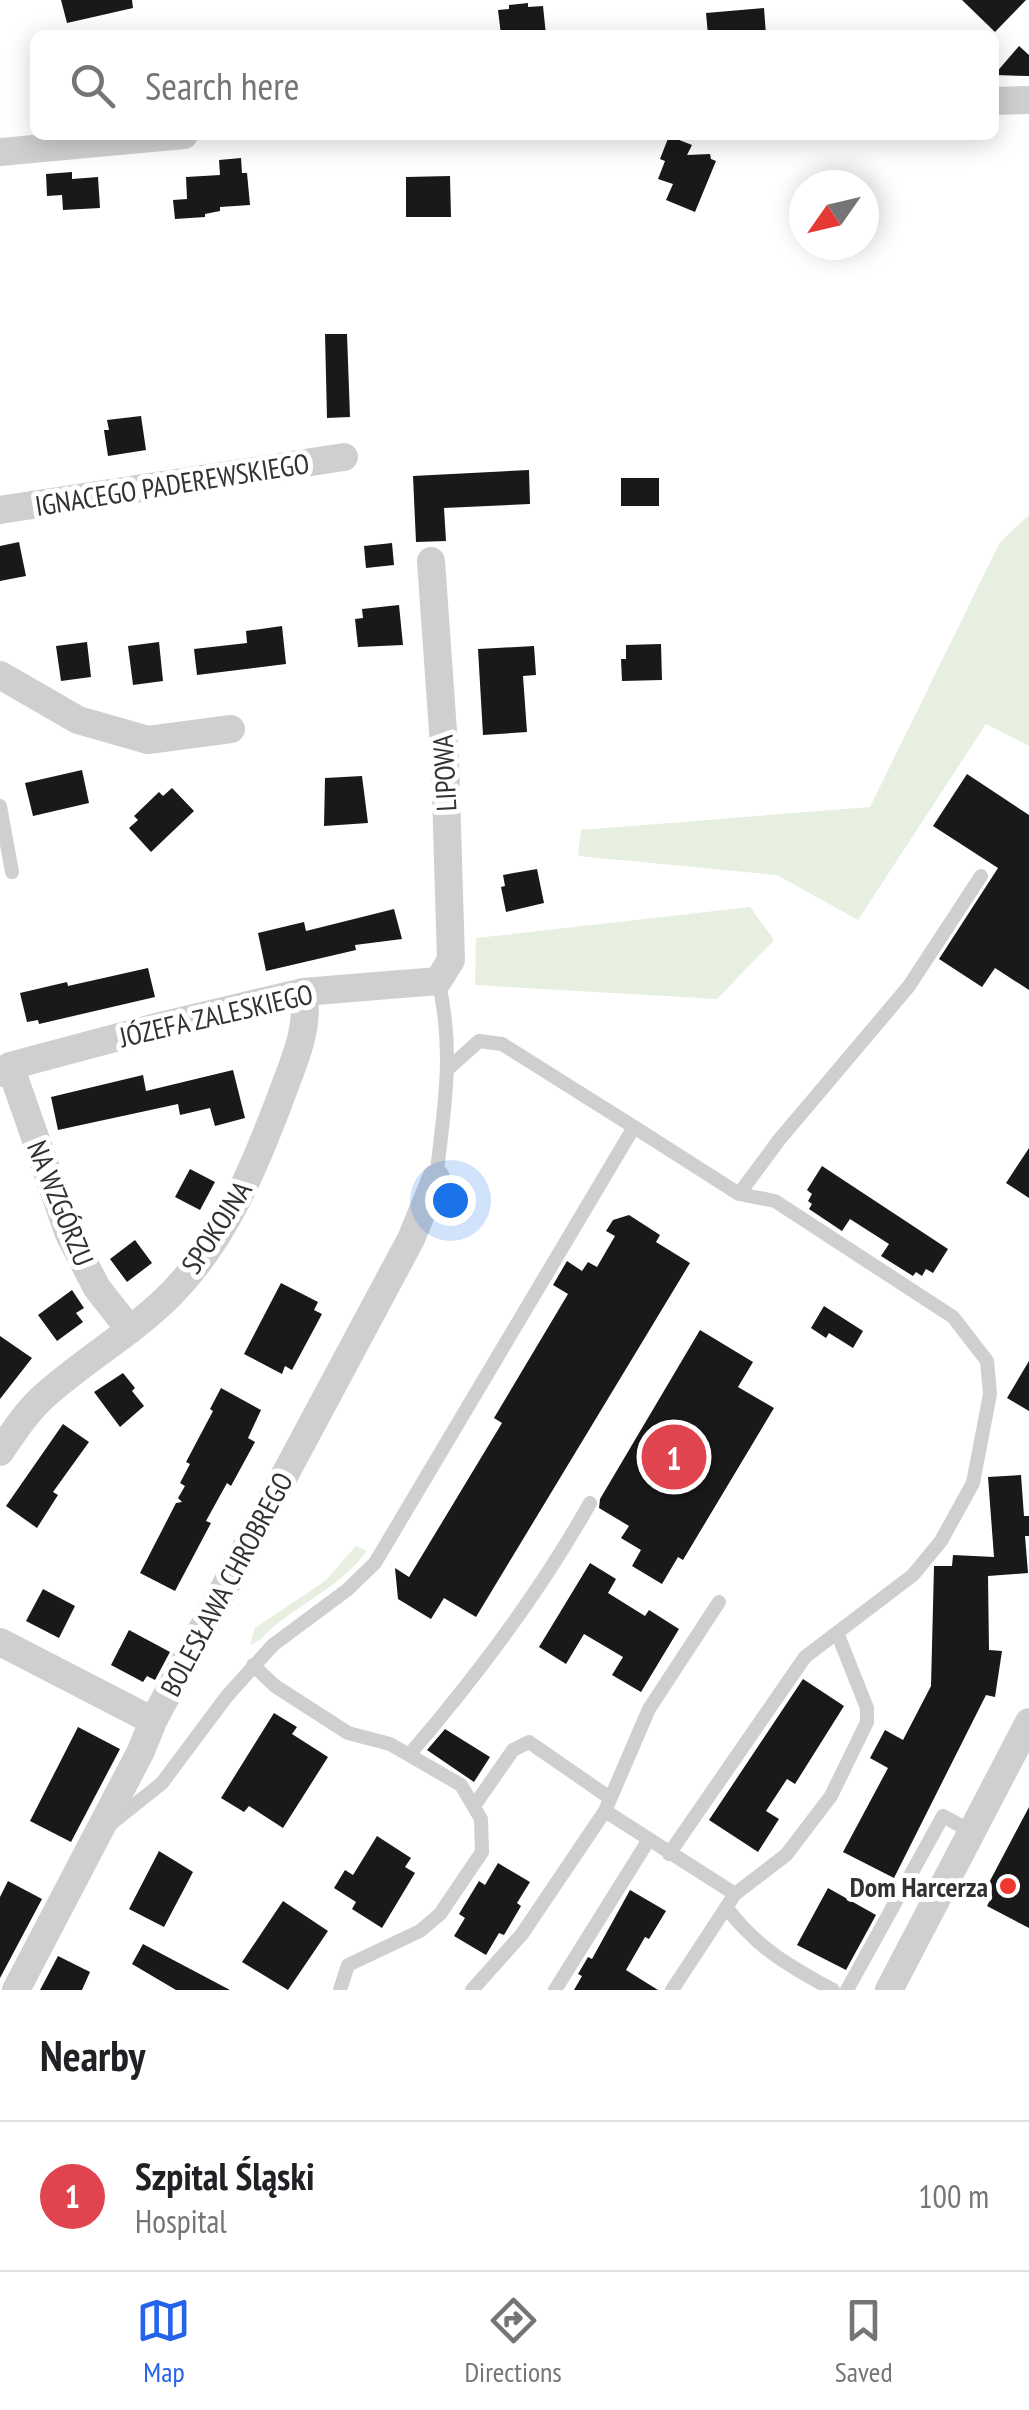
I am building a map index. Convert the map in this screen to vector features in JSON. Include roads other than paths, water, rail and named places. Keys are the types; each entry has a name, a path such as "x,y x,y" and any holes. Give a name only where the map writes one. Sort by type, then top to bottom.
{"street":[{"path":"999,101 1029,100"},
{"path":"0,152 130,140"},
{"name":"IGNACEGO PADEREWSKIEGO","path":"0,510 344,458"},
{"name":"LIPOWA","path":"431,560 452,960 438,982"},
{"path":"0,675 78,720 148,740 231,729"},
{"name":"JÓZEFA ZALESKIEGO","path":"5,1070 160,1026 304,992 438,982"},
{"name":"SPOKOJNA","path":"0,1452 40,1400 172,1293 208,1250 255,1166 304,1028 304,992"},
{"name":"NA WZGÓRZU","path":"5,1070 68,1234 97,1288 130,1330"},
{"name":"BOLESŁAWA CHROBREGO","path":"16,1990 141,1751 152,1721 402,1256 436,1178"},
{"path":"0,1642 152,1721"},
{"path":"890,1990 1029,1722"}],"lane":[{"path":"0,806 12,872"},
{"path":"739,1194 779,1140 909,986 981,876"},
{"path":"436,1178 449,1068 445,1011 438,982"},
{"path":"449,1068 478,1041 502,1044 739,1194 774,1201 918,1293 953,1317 987,1361 990,1394 973,1483 949,1527 913,1575 805,1657 669,1854"},
{"path":"94,1836 162,1783 252,1665 286,1633 360,1578 388,1544 634,1127"},
{"path":"408,1755 460,1694 557,1561 590,1503"},
{"path":"472,1990 522,1934 607,1805 649,1708 720,1602"},
{"path":"672,1990 730,1901 786,1855 831,1796 867,1722 867,1708 838,1635"},
{"path":"252,1665 275,1686 348,1734 390,1744 461,1785 481,1819 482,1852 440,1914 420,1931 348,1965 340,1990"},
{"path":"474,1806 513,1750 529,1742 648,1840 730,1901 745,1932 776,1958 833,1990"},
{"path":"847,1990 943,1816 972,1832"},
{"path":"555,1990 648,1840"}],"place":[{"name":"Szpital Śląski","path":"674,1457"},
{"name":"Dom Harcerza","path":"1008,1886"}]}
